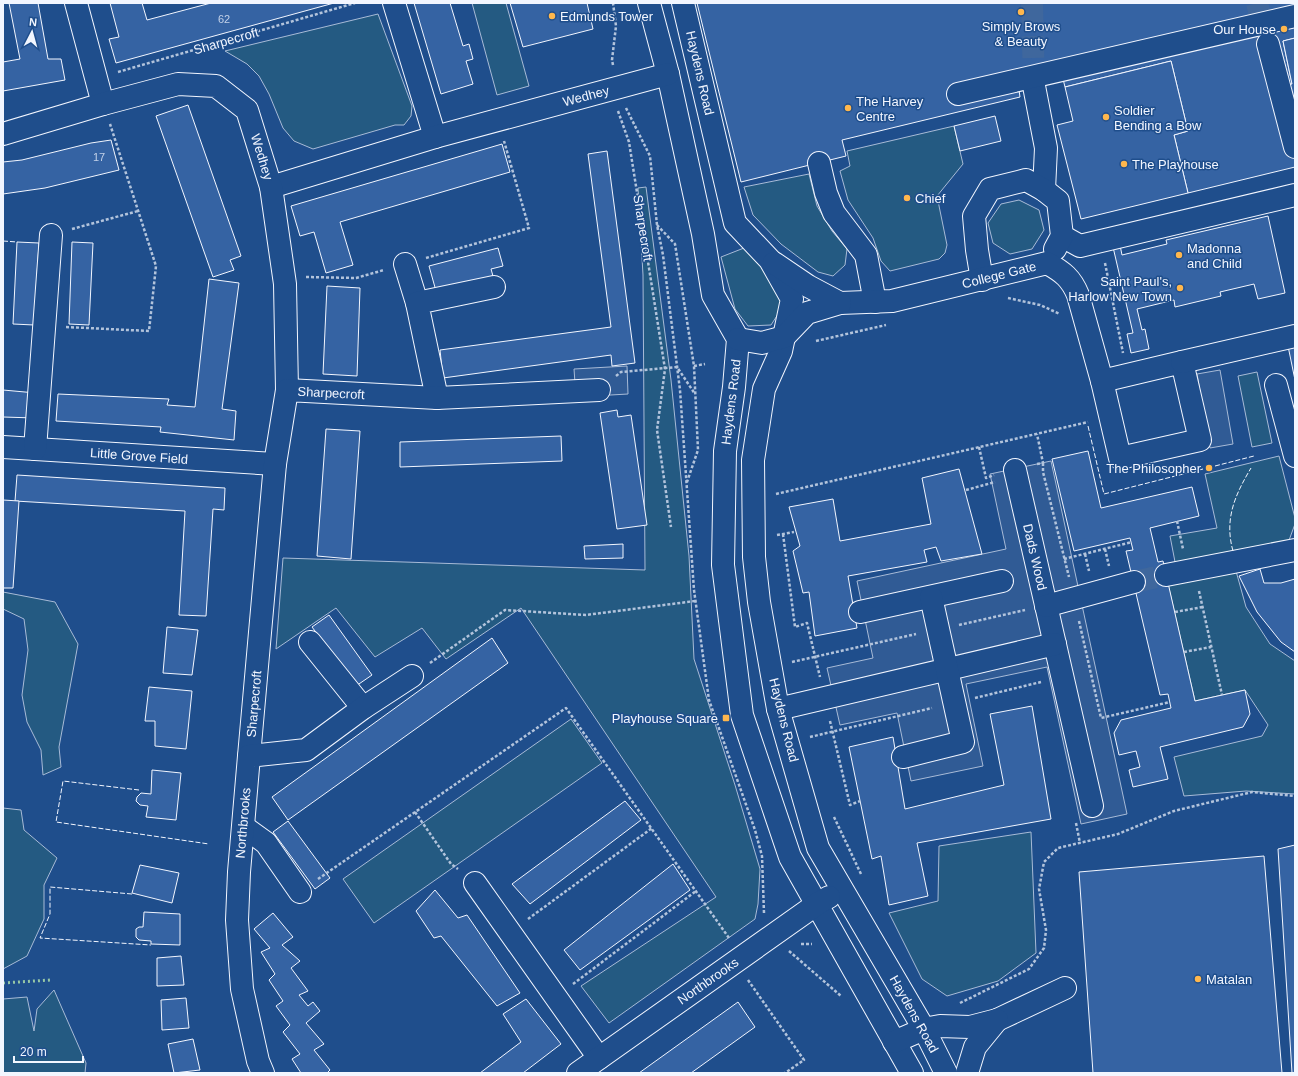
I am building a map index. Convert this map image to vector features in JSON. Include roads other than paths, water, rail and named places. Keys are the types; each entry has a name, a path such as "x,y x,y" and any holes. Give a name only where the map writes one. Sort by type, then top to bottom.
{"street":[{"path":"76,3 103,104"},
{"path":"394,3 435,137"},
{"path":"649,3 668,74 703,234 713,295 738,339 762,343 784,337"},
{"name":"Haydens Road","path":"683,3 735,223 770,260 792,299 781,351 764,389 753,460 754,558 759,602 778,709 818,848 924,1029 946,1073"},
{"path":"958,94 1295,16"},
{"path":"1268,44 1295,147"},
{"name":"Wedhey","path":"3,134 103,104 178,84 216,86 247,110 271,187 435,137 668,74"},
{"path":"1034,86 1046,148 1044,190"},
{"path":"819,163 826,193 834,213 866,255 875,302"},
{"path":"982,280 977,250 974,216 990,189 1026,180 1044,190 1058,201 1062,236 1047,263"},
{"path":"271,187 284,276 287,390"},
{"path":"1062,236 1080,246 1295,195"},
{"path":"35,449 51,235"},
{"name":"College Gate","path":"770,260 808,286 840,303"},
{"name":"College Gate","path":"784,337 807,313 840,303 892,301 1047,263 1063,272 1073,284 1078,295 1102,381 1120,458 1200,440 1182,362"},
{"path":"405,264 417,303 437,398"},
{"path":"417,303 494,287"},
{"path":"1102,381 1295,336"},
{"name":"Haydens Road","path":"738,339 734,387 725,451 722,565 742,715 790,857 912,1073"},
{"path":"1276,385 1295,456"},
{"name":"Sharpecroft","path":"249,756 276,464 287,390 437,398 599,390"},
{"name":"Little Grove Field","path":"3,447 276,464"},
{"name":"Dads Wood","path":"1015,470 1092,806"},
{"path":"1166,575 1295,550"},
{"path":"860,612 1002,581"},
{"path":"1046,606 1134,582"},
{"path":"903,757 963,742 931,597"},
{"path":"310,642 363,708"},
{"path":"778,709 1054,644"},
{"path":"249,756 306,750 363,708 412,676"},
{"name":"Northbrooks","path":"249,756 239,872 237,920 242,989 258,1061 263,1073"},
{"path":"244,827 266,843 300,892"},
{"path":"475,883 599,1058"},
{"name":"Northbrooks","path":"578,1073 817,904 842,890"},
{"path":"894,1042 924,1029 940,1026 970,1027 997,1020 1065,988"},
{"path":"967,1073 975,1047 997,1020"}],"tunnel":[{"path":"1032,3 1034,86"},
{"path":"1257,3 1267,43"},
{"path":"1134,582 1166,575"}],"place":[{"name":"Simply Brows & Beauty","path":"1021,12"},
{"name":"Edmunds Tower","path":"552,16"},
{"name":"Our House","path":"1284,29"},
{"name":"The Harvey Centre","path":"848,108"},
{"name":"Soldier Bending a Bow","path":"1106,117"},
{"name":"The Playhouse","path":"1124,164"},
{"name":"Chief","path":"907,198"},
{"name":"Madonna and Child","path":"1179,255"},
{"name":"Saint Paul's, Harlow New Town","path":"1180,288"},
{"name":"The Philosopher","path":"1209,468"},
{"name":"Playhouse Square","path":"726,718"},
{"name":"Matalan","path":"1198,979"}]}
